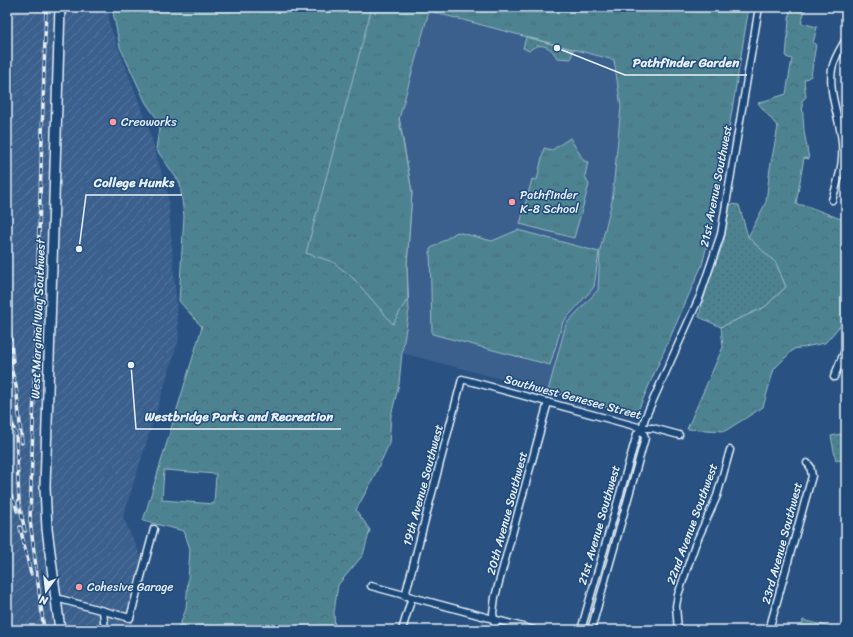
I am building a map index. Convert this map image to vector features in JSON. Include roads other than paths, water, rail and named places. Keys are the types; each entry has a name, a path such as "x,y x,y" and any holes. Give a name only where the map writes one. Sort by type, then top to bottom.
{"main road":[{"name":"West Marginal Way Southwest","path":"60,7 45,487 46,529 60,630"}],"street":[{"name":"21st Avenue Southwest","path":"581,630 634,442 637,434 642,428 645,418 700,296 721,234 759,7"},
{"path":"832,200 840,174 842,142 832,92 832,69 836,56 846,39"},
{"path":"834,377 846,348"},
{"name":"Southwest Genesee Street","path":"462,379 642,428 653,428 679,435"},
{"name":"19th Avenue Southwest","path":"402,630 408,596 462,379"},
{"name":"20th Avenue Southwest","path":"494,630 493,614 495,597 548,402"},
{"name":"21st Avenue Southwest","path":"591,630 645,438 642,428"},
{"name":"22nd Avenue Southwest","path":"678,630 676,606 678,595 695,545 717,496 730,450"},
{"name":"23rd Avenue Southwest","path":"770,630 812,476 810,466 807,463"},
{"path":"56,598 130,618 154,529"},
{"path":"370,586 534,630"},
{"path":"103,611 105,630"}],"railway":[{"path":"44,630 30,520 46,7"},
{"path":"7,304 13,362"},
{"path":"7,354 16,386 22,443"},
{"path":"7,407 16,435 19,503 25,531"},
{"path":"7,489 15,503 17,511"},
{"path":"20,527 31,574"}],"place":[{"name":"Pathfinder Garden","path":"557,48"},
{"name":"Creoworks","path":"113,122"},
{"name":"Pathfinder K-8 School","path":"512,202"},
{"name":"College Hunks","path":"79,249"},
{"name":"Westbridge Parks and Recreation","path":"131,365"},
{"name":"Cohesive Garage","path":"79,587"}]}
